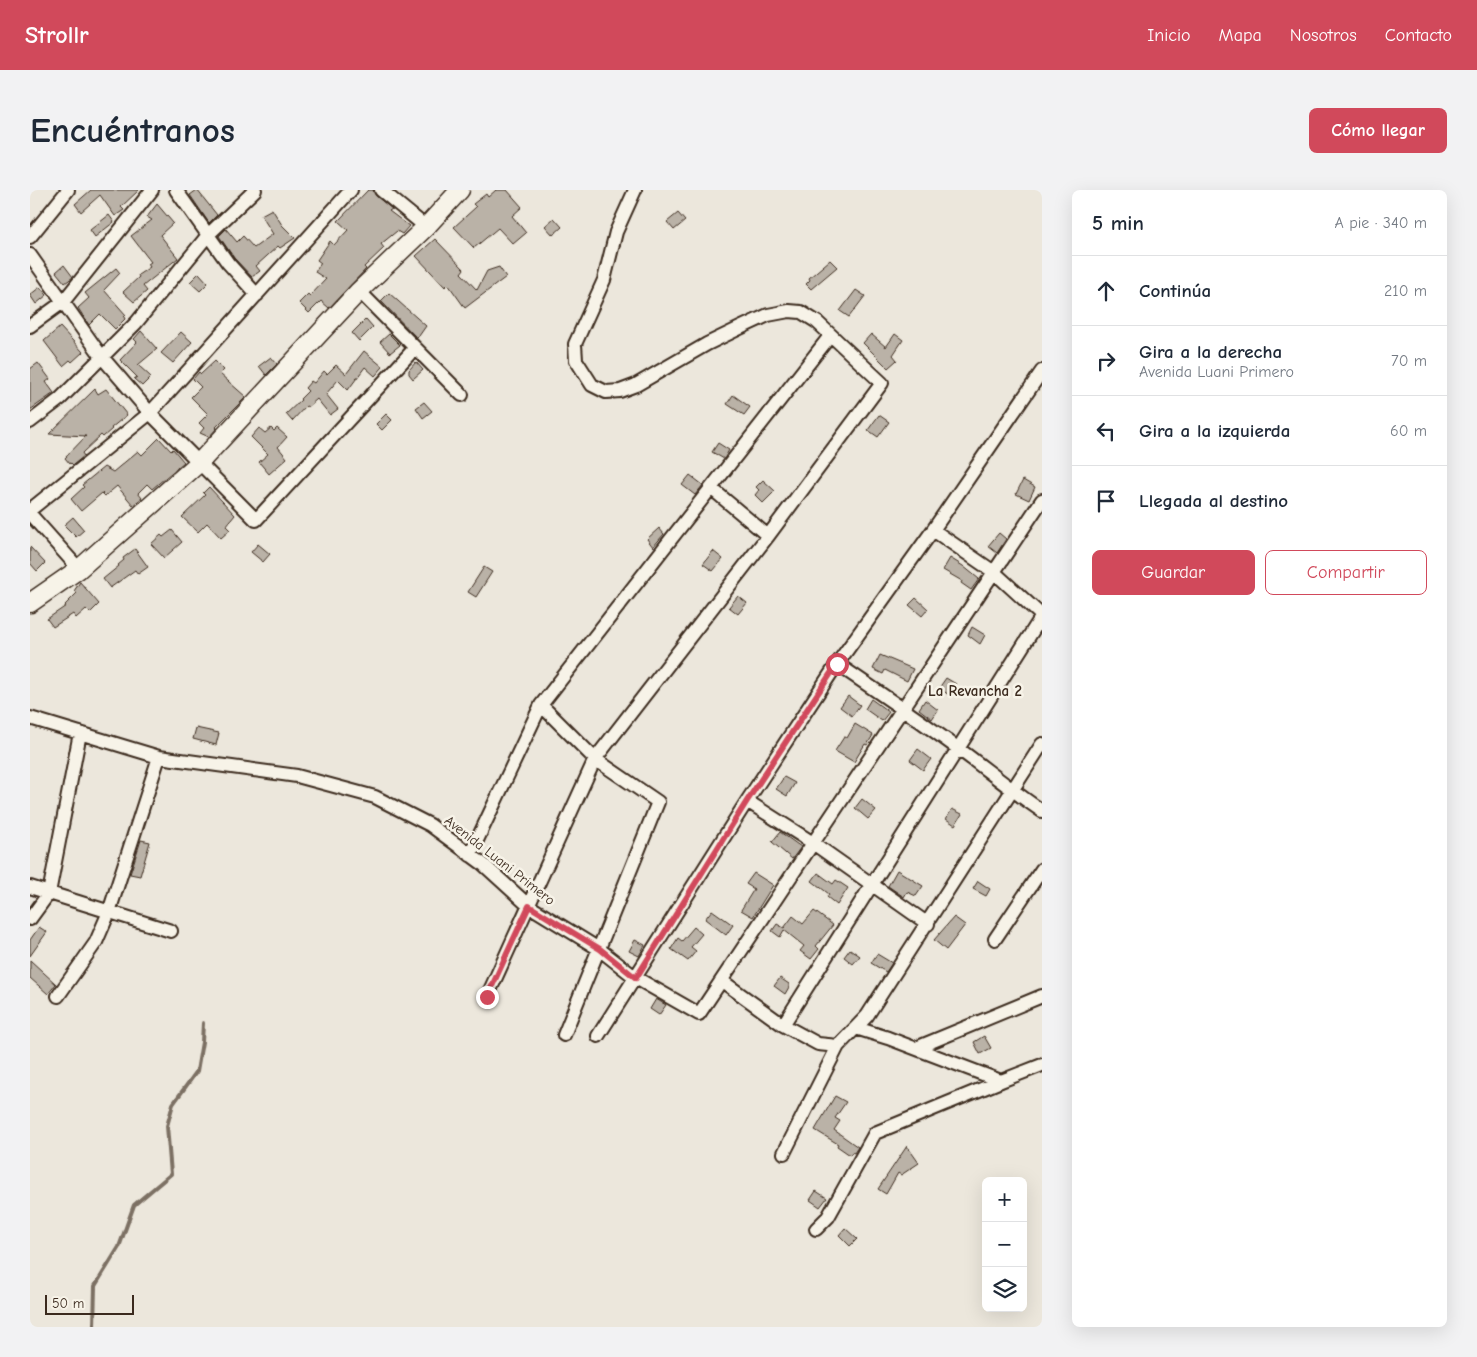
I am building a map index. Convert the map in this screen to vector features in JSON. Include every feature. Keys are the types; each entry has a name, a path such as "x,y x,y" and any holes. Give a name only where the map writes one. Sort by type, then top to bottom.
{"street":[{"path":"30,237 68,190"},
{"path":"30,326 63,302 152,190"},
{"path":"176,190 228,262 257,294"},
{"path":"30,422 60,399 136,323 208,235 255,190"},
{"path":"79,569 30,512 150,412 351,190"},
{"path":"381,190 426,227"},
{"path":"30,603 79,569 200,462 359,291 426,227 460,190"},
{"path":"487,997 595,759 768,536 882,383 817,322 801,312 788,311 768,316 708,344 620,392 606,392 592,385 576,360 575,344 604,280 616,232 635,190"},
{"path":"30,255 102,357 150,412 256,520 415,348"},
{"path":"359,291 462,395"},
{"path":"470,855 541,705 830,336"},
{"path":"598,1036 747,801 837,664 933,530 1042,370"},
{"path":"711,488 768,536"},
{"path":"838,1046 818,1044 782,1025 722,981 1042,500"},
{"path":"782,1025 1042,616 994,572 933,530"},
{"path":"837,664 958,748 1011,790 1042,811"},
{"path":"541,705 595,759 658,802 564,1035"},
{"name":"Avenida Luani Primero","path":"30,718 159,757 297,776 374,797 430,825 483,864 529,906 600,949 636,978 699,1014 722,981"},
{"path":"30,919 49,893 80,733"},
{"path":"784,1153 838,1046 867,1016 928,924 1011,790 1042,744"},
{"path":"58,996 96,942 109,912 159,757"},
{"path":"747,801 872,884 928,924"},
{"path":"995,939 1042,869"},
{"path":"30,888 170,931"},
{"path":"916,1048 1042,996"},
{"path":"856,1028 916,1048 1001,1081"},
{"path":"816,1229 828,1217 875,1133 1042,1065"}],"building":[{"path":"91,190 139,190 121,207 124,210 115,216 100,195 81,212 75,204"},
{"path":"197,190 217,215 209,223 190,195"},
{"path":"368,190 373,190 376,196 392,209 389,211 409,226 402,234 397,231 381,244 384,248 364,267 366,269 329,308 321,301 309,313 299,303 308,294 310,296 326,279 315,272 321,263 317,260 330,241 334,245 348,230 338,221"},
{"path":"496,190 507,190 522,207 512,216 526,233 513,244 498,228 474,248 454,227 476,207 473,204 486,194 488,197"},
{"path":"157,204 173,223 160,235 178,258 143,286 147,291 134,302 123,292 139,277 138,275 150,267 148,264 151,262 131,236 152,220 147,217"},
{"path":"272,209 282,225 295,238 280,248 278,246 256,266 260,271 252,277 234,258 219,236 226,229 237,242 243,236 254,248 273,234 261,215"},
{"path":"678,213 685,221 674,230 667,222"},
{"path":"109,215 114,222 95,237 90,230"},
{"path":"554,218 562,227 553,235 545,226"},
{"path":"435,239 464,269 461,273 477,290 487,271 499,267 506,277 465,308 448,284 445,287 416,256"},
{"path":"830,260 837,267 811,289 806,284 810,280 809,278"},
{"path":"64,265 73,277 65,283 56,272"},
{"path":"116,268 120,273 104,290 126,315 125,319 115,329 100,314 89,325 78,308 89,298 85,293"},
{"path":"199,273 208,283 200,291 190,282"},
{"path":"40,287 47,295 36,304 30,295"},
{"path":"856,290 865,296 849,317 840,311"},
{"path":"389,293 426,326 419,336 416,337 381,301"},
{"path":"366,319 373,327 359,341 352,333"},
{"path":"60,327 83,352 72,362 70,360 63,366 44,341"},
{"path":"141,331 157,349 138,365 151,377 142,386 134,379 137,377 120,360 137,342 134,339"},
{"path":"181,332 192,342 173,363 161,353"},
{"path":"389,334 400,345 390,353 380,342"},
{"path":"871,334 886,347 895,334 903,340 893,355 897,360 888,368 863,343"},
{"path":"364,351 383,367 375,376 365,367 348,390 338,380 326,394 338,409 330,415 317,399 308,407 306,406 292,421 286,414 308,391 305,388 311,381 314,383 324,371 327,374 336,365 346,374"},
{"path":"271,357 277,364 266,375 259,366"},
{"path":"215,361 224,370 220,374 246,397 216,427 209,437 200,433 204,428 199,423 208,414 191,397 201,387 193,379 199,372 201,374"},
{"path":"416,362 423,370 413,379 409,374 409,370"},
{"path":"38,363 50,379 46,382 54,393 30,410 30,369"},
{"path":"95,389 98,394 106,389 127,415 103,437 101,435 82,453 84,456 73,465 65,458 86,436 49,434"},
{"path":"733,395 750,407 744,415 727,404"},
{"path":"424,402 432,411 423,418 416,408"},
{"path":"386,414 392,420 382,430 376,424"},
{"path":"879,415 889,422 878,437 868,430"},
{"path":"259,428 265,433 271,428 274,431 277,428 287,437 278,447 287,458 269,474 259,462 268,454 251,437"},
{"path":"159,438 171,451 173,449 184,462 152,489 147,484 138,493 142,498 133,505 117,486 105,496 102,493 81,511 71,499 84,487 82,485 104,467 113,472 138,451 142,455"},
{"path":"718,443 729,450 724,459 712,452"},
{"path":"690,475 703,485 695,495 682,485"},
{"path":"763,480 775,491 763,503 755,495 759,490 756,487"},
{"path":"1023,480 1035,487 1029,500 1016,494"},
{"path":"209,487 235,515 226,526 230,530 221,538 207,523 198,532 182,517 205,495 203,493"},
{"path":"73,517 84,530 76,537 64,525"},
{"path":"659,528 664,534 653,547 647,539"},
{"path":"172,530 182,542 164,558 151,544 161,535 163,537"},
{"path":"999,533 1006,539 997,553 988,546"},
{"path":"258,544 270,554 263,562 251,552"},
{"path":"30,547 45,563 37,571 30,563"},
{"path":"135,549 148,567 138,574 135,570 110,588 103,579 119,566 124,560 123,558"},
{"path":"713,551 723,559 713,571 703,564"},
{"path":"950,558 979,579 971,590 961,583 962,581 943,570"},
{"path":"484,567 492,572 476,597 468,592"},
{"path":"80,582 99,604 90,613 86,609 76,618 73,614 53,627 47,619 66,606 77,593 74,591"},
{"path":"738,596 747,603 738,614 729,607"},
{"path":"916,598 928,609 922,616 909,605"},
{"path":"972,627 985,635 980,644 968,635"},
{"path":"880,655 913,669 907,681 885,670 883,674 873,669"},
{"path":"946,678 956,684 949,695 939,688"},
{"path":"848,696 860,705 852,716 840,707"},
{"path":"871,699 889,712 882,721 865,709"},
{"path":"925,700 938,710 932,719 919,709"},
{"path":"855,724 873,735 854,762 835,751 844,737 847,738"},
{"path":"196,728 219,733 216,745 193,739"},
{"path":"918,749 931,759 923,770 910,760"},
{"path":"784,777 795,783 787,796 776,789"},
{"path":"862,799 876,810 868,819 855,808"},
{"path":"952,809 962,814 955,825 946,819"},
{"path":"780,832 801,847 792,859 772,842"},
{"path":"141,840 150,842 140,876 130,874"},
{"path":"897,870 923,886 916,896 907,892 904,897 888,886"},
{"path":"754,873 773,885 753,917 741,910 754,889 746,884"},
{"path":"818,873 833,884 836,880 848,888 837,905 827,897 829,894 812,881"},
{"path":"978,881 990,889 986,896 973,889"},
{"path":"712,910 733,925 726,935 705,919"},
{"path":"814,911 833,925 816,946 819,949 811,959 800,951 804,946 784,930 780,937 772,931 777,924 784,928 793,916 803,924"},
{"path":"954,917 965,925 946,950 934,940"},
{"path":"39,927 47,932 30,956 30,940"},
{"path":"694,927 702,934 691,947 696,951 688,961 671,949 678,938 682,941"},
{"path":"635,940 645,945 639,956 629,951"},
{"path":"850,949 860,956 853,964 844,957"},
{"path":"877,954 892,963 886,972 871,963"},
{"path":"30,960 56,984 48,994 30,978"},
{"path":"780,978 789,984 785,994 774,986"},
{"path":"656,999 666,1005 659,1015 650,1009"},
{"path":"984,1036 991,1048 980,1054 974,1042"},
{"path":"835,1096 846,1102 835,1118 840,1121 834,1130 858,1147 850,1155 837,1146 838,1144 815,1130"},
{"path":"907,1146 919,1163 901,1175 898,1173 886,1194 878,1189"},
{"path":"816,1191 827,1198 820,1207 810,1200"},
{"path":"845,1228 857,1239 850,1246 839,1235"}],"waterway":[{"path":"94,1327 95,1286 119,1247 134,1205 171,1174 167,1126 173,1104 197,1071 203,1023"}],"district":[{"name":"La Revancha 2","path":"975,691"}],"route":[{"path":"487,997 529,906 600,949 636,978 747,801 837,664"}]}
